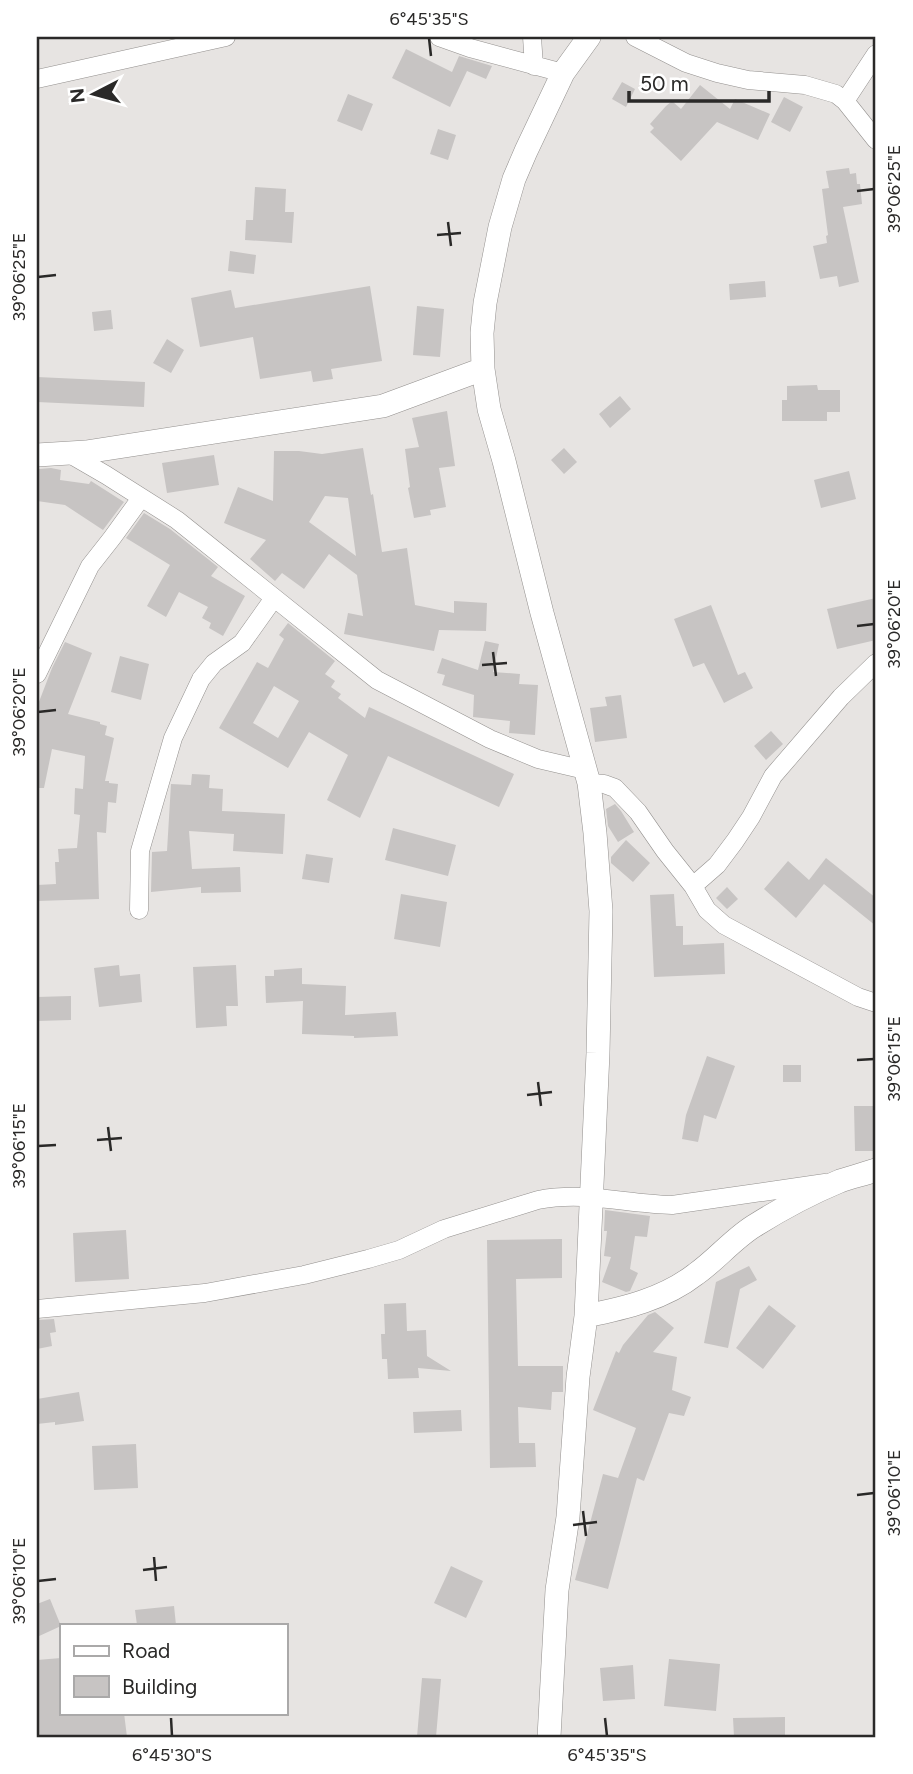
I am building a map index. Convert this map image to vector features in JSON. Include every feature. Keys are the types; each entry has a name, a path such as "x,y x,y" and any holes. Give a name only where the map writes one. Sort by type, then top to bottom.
{"street":[{"path":"37,79 226,37"},
{"path":"439,37 563,73"},
{"path":"532,37 534,66"},
{"path":"549,1737 557,1590 568,1517 578,1377 586,1316 598,1053 601,911 595,833 587,777 489,409 483,369 482,333 500,227 514,179 563,73 589,37"},
{"path":"635,37 686,63 717,73 748,80 816,87 836,94 845,101 876,140"},
{"path":"845,101 876,54"},
{"path":"37,455 86,452 383,406 483,369"},
{"path":"68,453 177,520 377,680 490,739 615,788 638,812 693,886 707,911 724,925 858,997 876,1003"},
{"path":"37,674 90,565 141,498"},
{"path":"139,909 140,851 173,738 201,679 215,663 242,643 274,598"},
{"path":"693,886 717,865 736,841 773,776 841,698 876,663"},
{"path":"586,1316 650,1300 672,1289 696,1275 751,1227 841,1181 876,1170"},
{"path":"37,1309 205,1293 268,1282 399,1250 444,1229 538,1200 591,1196 672,1205 841,1181"}],"building":[{"path":"406,49 452,72 459,56 492,66 486,79 467,71 450,107 392,78"},
{"path":"622,82 635,89 626,107 612,99"},
{"path":"700,85 730,109 735,99 770,114 758,140 717,122 681,161 650,132 654,128 650,124 666,106 672,101 681,109"},
{"path":"348,94 373,104 362,131 337,121"},
{"path":"784,97 803,107 790,132 771,122"},
{"path":"438,129 456,135 448,160 430,154"},
{"path":"849,168 850,174 856,173 857,184 860,184 862,204 843,207 859,282 839,287 837,276 820,279 813,246 827,243 822,189 829,188 826,171"},
{"path":"255,187 286,189 285,212 294,212 292,243 245,240 246,220 253,220"},
{"path":"230,251 256,255 254,274 228,271"},
{"path":"765,281 766,297 730,300 729,284"},
{"path":"370,286 382,361 331,369 333,379 313,382 311,371 260,379 253,337 200,347 191,298 231,290 235,308"},
{"path":"417,306 444,309 440,357 413,355"},
{"path":"111,310 113,329 94,331 92,312"},
{"path":"167,339 184,350 171,373 153,363"},
{"path":"37,377 145,382 144,407 37,402"},
{"path":"817,385 818,390 840,390 840,412 827,412 827,421 782,421 782,400 787,400 787,386"},
{"path":"620,396 631,409 610,428 599,414"},
{"path":"447,411 455,466 439,468 446,507 430,510 431,515 414,518 405,449 419,447 412,418"},
{"path":"363,448 382,552 407,548 415,605 454,613 454,601 487,603 486,631 439,630 434,651 344,634 348,613 363,616 357,575 329,554 304,589 282,573 275,581 250,559 266,540 224,523 238,487 273,501 274,451 322,454","holes":["325,496 348,498 356,556 309,522"]},
{"path":"564,448 577,462 564,474 551,460"},
{"path":"214,455 219,485 167,493 162,463"},
{"path":"39,469 61,470 60,480 89,484 91,481 124,502 103,530 65,505 37,501"},
{"path":"849,471 856,499 821,508 814,480"},
{"path":"144,513 170,529 218,567 211,576 245,596 223,636 209,628 211,623 202,618 208,607 179,592 166,617 147,606 170,565 126,538"},
{"path":"876,598 876,640 837,649 827,609"},
{"path":"711,605 738,675 745,672 753,688 724,703 704,663 693,667 674,619"},
{"path":"288,623 335,661 325,674 335,681 331,687 341,694 338,698 365,718 369,707 514,774 499,807 388,756 360,818 327,800 348,755 309,732 288,768 219,728 257,662 268,668 284,639 279,635","holes":["274,686 299,701 278,738 253,723"]},
{"path":"485,641 499,644 493,672 520,674 519,684 538,685 535,735 509,733 510,721 473,717 474,695 442,685 445,675 437,673 442,658 478,670"},
{"path":"65,642 92,653 68,714 100,722 107,726 105,735 114,738 105,781 118,784 116,803 108,802 106,833 97,832 99,899 37,901 37,885 56,884 55,862 59,862 58,849 77,848 80,815 74,814 75,788 83,789 85,756 52,749 44,788 37,788 37,707"},
{"path":"120,656 149,664 141,700 111,692"},
{"path":"621,695 627,738 595,742 590,708 607,706 605,697"},
{"path":"771,731 783,744 766,760 754,746"},
{"path":"192,774 210,775 209,788 223,789 222,811 285,814 283,854 233,851 234,834 189,831 192,869 240,867 241,892 201,893 201,887 151,892 152,852 167,851 171,784 191,785"},
{"path":"615,804 634,832 618,842 608,826 606,809"},
{"path":"393,828 456,845 448,876 385,860"},
{"path":"626,840 650,863 633,882 611,863 611,857"},
{"path":"306,854 333,858 329,883 302,879"},
{"path":"826,858 876,898 876,926 824,884 796,918 764,889 788,861 809,880"},
{"path":"727,887 738,899 727,909 716,898"},
{"path":"401,894 447,902 440,947 394,939"},
{"path":"674,894 676,926 683,926 683,945 724,943 725,974 654,977 650,895"},
{"path":"119,965 120,976 140,974 142,1002 99,1007 94,968"},
{"path":"236,965 238,1006 226,1006 227,1026 196,1028 193,967"},
{"path":"302,968 302,984 346,986 345,1015 396,1012 398,1036 354,1038 302,1034 303,1001 266,1003 265,976 274,976 274,970"},
{"path":"71,996 71,1020 37,1021 37,997"},
{"path":"707,1056 735,1066 716,1119 704,1115 698,1142 682,1139 686,1115"},
{"path":"783,1065 801,1065 801,1082 783,1082"},
{"path":"854,1106 876,1106 876,1151 855,1151"},
{"path":"605,1210 650,1216 647,1237 635,1236 630,1269 638,1273 630,1291 626,1292 602,1282 611,1257 604,1256 607,1231 604,1231"},
{"path":"126,1230 129,1279 75,1282 73,1233"},
{"path":"562,1239 562,1278 516,1279 518,1366 563,1366 563,1392 552,1392 551,1410 518,1407 519,1443 535,1443 536,1467 490,1468 487,1240"},
{"path":"749,1266 757,1280 740,1289 728,1348 704,1343 716,1282"},
{"path":"406,1303 407,1331 426,1330 427,1356 451,1371 418,1368 419,1378 388,1379 387,1359 382,1359 384,1304"},
{"path":"769,1305 796,1326 763,1369 736,1348"},
{"path":"655,1312 674,1328 653,1352 677,1357 672,1390 691,1397 684,1416 669,1413 644,1481 637,1478 608,1589 575,1580 603,1474 618,1478 636,1428 593,1410 616,1351 619,1353 648,1315"},
{"path":"54,1319 56,1332 50,1333 52,1346 37,1349 37,1320"},
{"path":"79,1392 84,1421 55,1425 55,1422 37,1424 37,1399"},
{"path":"461,1410 462,1431 414,1433 413,1412"},
{"path":"136,1444 138,1488 94,1490 92,1446"},
{"path":"451,1566 483,1581 466,1618 434,1603"},
{"path":"50,1599 60,1624 37,1637 37,1604"},
{"path":"174,1606 176,1624 137,1624 135,1610"},
{"path":"60,1658 60,1714 124,1714 127,1737 37,1737 37,1660"},
{"path":"669,1659 720,1664 716,1711 664,1706"},
{"path":"633,1665 635,1699 603,1701 600,1668"},
{"path":"422,1678 441,1679 436,1737 417,1737"},
{"path":"785,1717 785,1737 734,1737 733,1718"}]}
